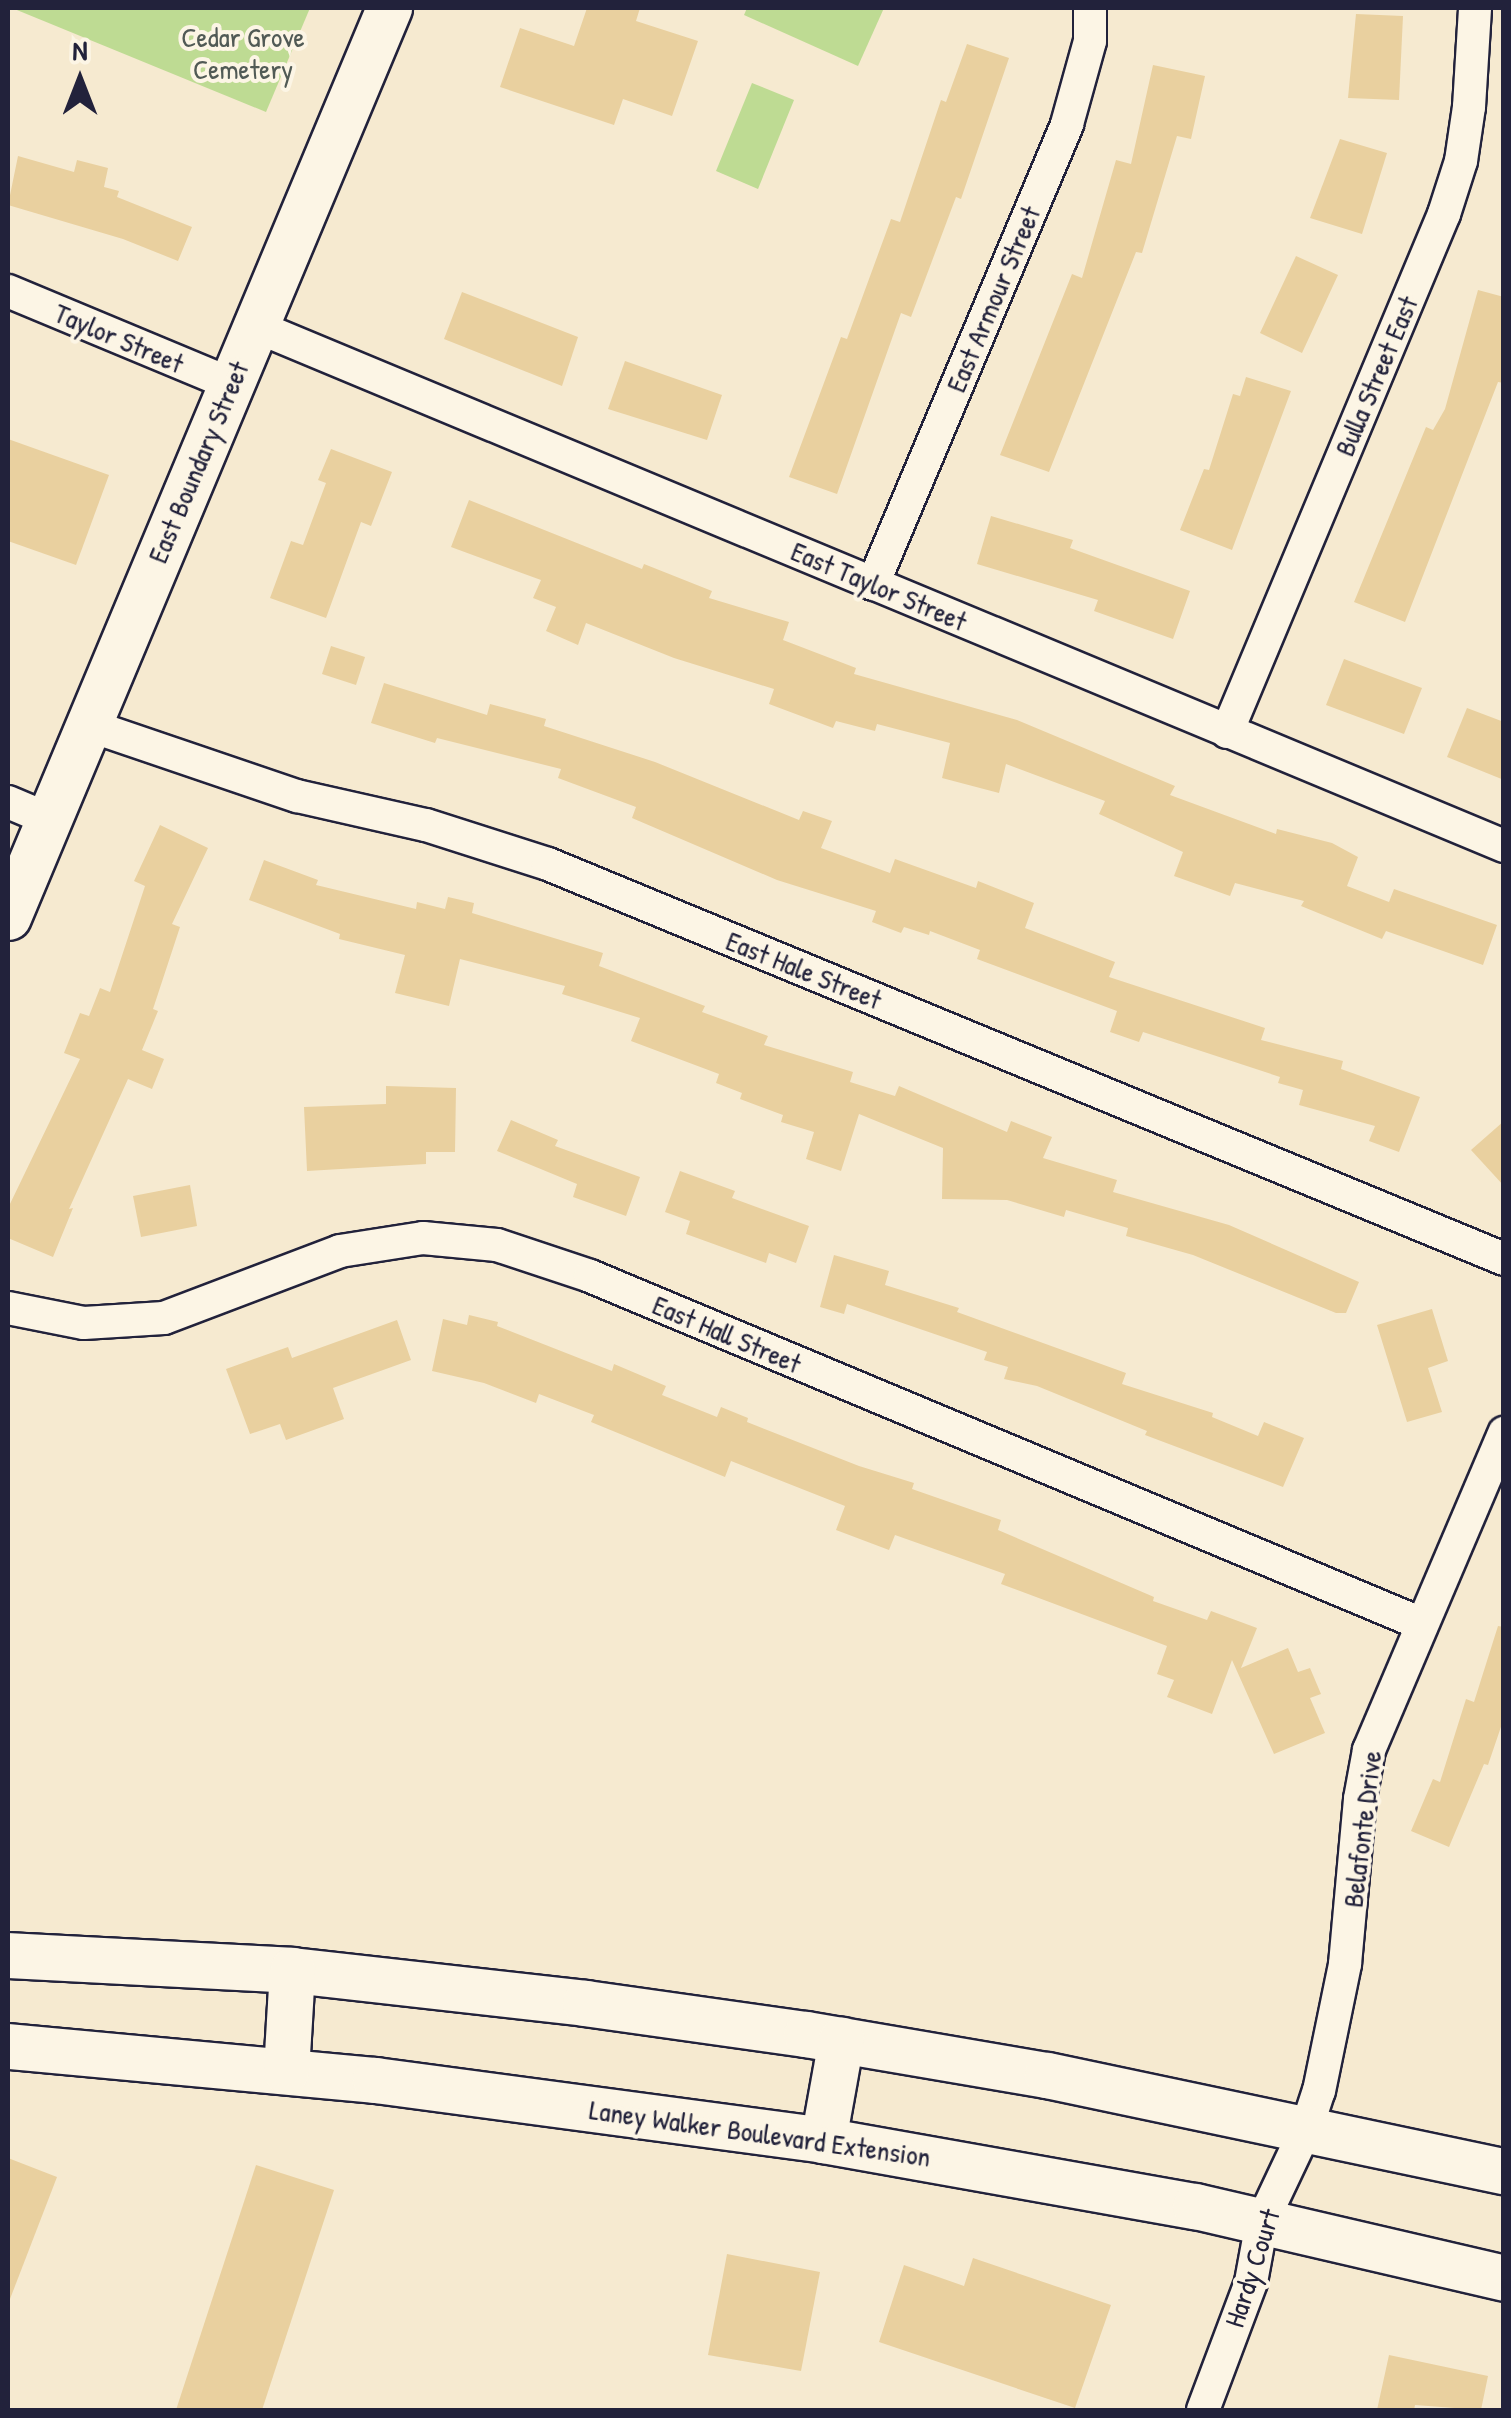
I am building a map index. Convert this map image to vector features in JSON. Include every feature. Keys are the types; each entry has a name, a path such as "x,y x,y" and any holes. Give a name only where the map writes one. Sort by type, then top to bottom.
{"main road":[{"name":"East Boundary Street","path":"8,918 389,8"},
{"path":"8,1955 292,1970 585,2003 1047,2075 1504,2170"},
{"path":"286,2071 292,1970"},
{"path":"823,2140 841,2040"},
{"name":"Laney Walker Boulevard Extension","path":"8,2046 286,2071 823,2140 1082,2184 1504,2278"}],"street":[{"name":"East Armour Street","path":"873,584 1066,124 1090,41 1090,8"},
{"name":"Bulla Street East","path":"1227,732 1444,214 1461,161 1469,107 1475,8"},
{"name":"Taylor Street","path":"8,291 231,384"},
{"name":"East Taylor Street","path":"254,326 1504,846"},
{"name":"East Hale Street","path":"88,725 297,796 456,832 548,864 1504,1259"},
{"path":"8,802 48,819"},
{"name":"East Hall Street","path":"8,1308 84,1323 164,1318 340,1251 423,1238 498,1245 590,1276 1422,1624"},
{"name":"Belafonte Drive","path":"1307,2127 1346,1964 1360,1799 1369,1750 1504,1433"},
{"name":"Hardy Court","path":"1203,2410 1250,2282 1262,2222 1307,2127"}],"green space":[{"name":"Cedar Grove Cemetery","path":"12,8 310,8 266,112"},
{"path":"747,8 884,8 858,66 744,15"},
{"path":"752,83 794,100 758,189 716,171"}],"building":[{"path":"587,8 640,8 636,21 698,41 672,116 623,99 614,125 500,87 520,28 574,46"},
{"path":"1356,14 1403,16 1399,100 1348,98"},
{"path":"967,44 1009,58 961,199 956,197 911,317 901,313 837,494 789,477 841,337 847,339 891,219 900,222 941,100 946,102"},
{"path":"1153,65 1205,76 1191,139 1177,136 1142,253 1136,252 1049,472 1000,455 1072,274 1082,278 1116,160 1131,164"},
{"path":"1340,139 1387,153 1362,234 1310,218"},
{"path":"18,156 74,172 77,160 108,168 104,187 119,191 117,197 192,227 178,261 123,239 8,205"},
{"path":"1296,256 1338,275 1302,353 1260,333"},
{"path":"1478,290 1504,297 1504,383 1498,382 1405,622 1354,602 1426,427 1433,430 1445,409"},
{"path":"462,292 578,337 562,386 444,339"},
{"path":"625,361 722,395 707,440 608,409"},
{"path":"1246,377 1291,391 1232,550 1180,530 1204,469 1209,470 1233,394 1240,396"},
{"path":"8,439 109,475 76,565 8,541"},
{"path":"331,449 392,472 371,526 361,522 326,618 270,598 291,541 303,545 326,483 318,480"},
{"path":"469,500 642,569 644,564 712,591 709,598 789,622 783,640 856,668 854,674 1017,720 1175,786 1170,795 1276,834 1277,829 1332,843 1358,857 1347,886 1389,902 1394,889 1497,925 1483,965 1386,931 1382,939 1301,906 1304,901 1235,883 1230,896 1174,876 1183,852 1099,814 1105,801 1006,764 999,793 942,778 950,743 877,724 875,731 836,721 833,728 769,704 774,689 674,658 586,623 578,645 546,631 556,607 533,598 541,580 451,547"},
{"path":"991,516 1073,540 1070,548 1190,591 1173,639 1094,611 1098,600 977,564"},
{"path":"331,646 365,657 356,685 322,674"},
{"path":"1344,659 1422,688 1404,734 1326,705"},
{"path":"384,683 487,715 490,704 546,719 544,726 655,762 799,820 803,811 832,821 821,848 890,873 895,859 976,888 978,881 1034,903 1025,928 1115,962 1109,977 1265,1028 1261,1040 1343,1061 1341,1069 1420,1097 1399,1152 1369,1141 1375,1126 1299,1105 1303,1090 1278,1083 1280,1077 1143,1032 1139,1042 1110,1032 1117,1011 977,959 980,950 930,931 929,935 904,927 901,933 872,922 876,911 777,880 632,818 636,807 558,778 561,769 437,738 435,743 371,723"},
{"path":"1467,708 1504,722 1504,780 1447,757"},
{"path":"160,825 208,848 172,924 180,927 153,1009 158,1011 142,1050 164,1059 152,1089 128,1079 69,1209 73,1208 53,1257 8,1238 8,1208 80,1059 64,1053 80,1013 89,1016 100,988 110,992 145,886 134,881"},
{"path":"264,860 318,880 316,885 416,909 417,902 445,909 448,897 474,903 472,913 603,953 599,966 705,1006 702,1012 768,1036 764,1045 853,1072 850,1082 895,1096 899,1086 1007,1132 1011,1121 1052,1137 1043,1158 1117,1180 1113,1192 1229,1225 1359,1282 1346,1313 1336,1313 1193,1255 1126,1236 1128,1228 1066,1210 1064,1217 1007,1200 942,1199 943,1148 859,1114 841,1171 806,1159 814,1132 781,1122 783,1115 740,1099 742,1093 716,1083 719,1074 631,1041 640,1018 562,994 565,986 460,959 449,1006 395,993 405,955 339,939 340,934 249,900"},
{"path":"386,1086 456,1088 455,1152 426,1152 426,1164 307,1171 304,1107 386,1104"},
{"path":"511,1120 558,1140 555,1146 640,1177 626,1216 573,1197 577,1184 497,1151"},
{"path":"1504,1121 1504,1186 1471,1150"},
{"path":"680,1171 735,1191 732,1198 809,1226 796,1263 769,1253 766,1263 686,1234 690,1221 665,1212"},
{"path":"190,1185 197,1226 141,1237 133,1196"},
{"path":"834,1255 889,1271 885,1285 959,1308 957,1312 1126,1373 1122,1384 1213,1413 1212,1417 1258,1436 1264,1422 1304,1438 1283,1487 1145,1435 1147,1431 1037,1386 1004,1379 1008,1367 984,1360 987,1352 847,1304 844,1314 820,1307"},
{"path":"1432,1309 1448,1361 1428,1368 1442,1412 1407,1422 1377,1325"},
{"path":"469,1315 498,1322 497,1326 612,1371 614,1364 666,1386 662,1395 717,1417 721,1407 748,1418 747,1422 914,1483 912,1489 1001,1520 998,1530 1154,1597 1153,1601 1207,1620 1211,1611 1257,1628 1241,1668 1288,1648 1298,1672 1310,1668 1321,1694 1310,1698 1325,1733 1274,1754 1232,1660 1212,1714 1167,1697 1174,1680 1157,1674 1167,1646 1001,1584 1005,1574 895,1535 889,1550 836,1530 845,1506 731,1461 725,1477 591,1422 594,1415 539,1394 536,1403 484,1383 432,1371 443,1319 467,1325"},
{"path":"397,1320 411,1360 333,1388 344,1419 286,1440 280,1424 250,1434 226,1369 288,1347 292,1358"},
{"path":"1498,1626 1504,1627 1504,1718 1488,1765 1484,1764 1449,1847 1411,1831 1433,1779 1440,1782 1466,1699 1474,1702"},
{"path":"8,2158 57,2177 10,2299 8,2298"},
{"path":"256,2165 334,2190 262,2410 176,2410"},
{"path":"727,2254 820,2272 801,2371 708,2355"},
{"path":"973,2258 1111,2305 1075,2408 879,2342 904,2265 964,2286"},
{"path":"1389,2355 1488,2376 1481,2410 1415,2405 1414,2410 1377,2410"}]}
